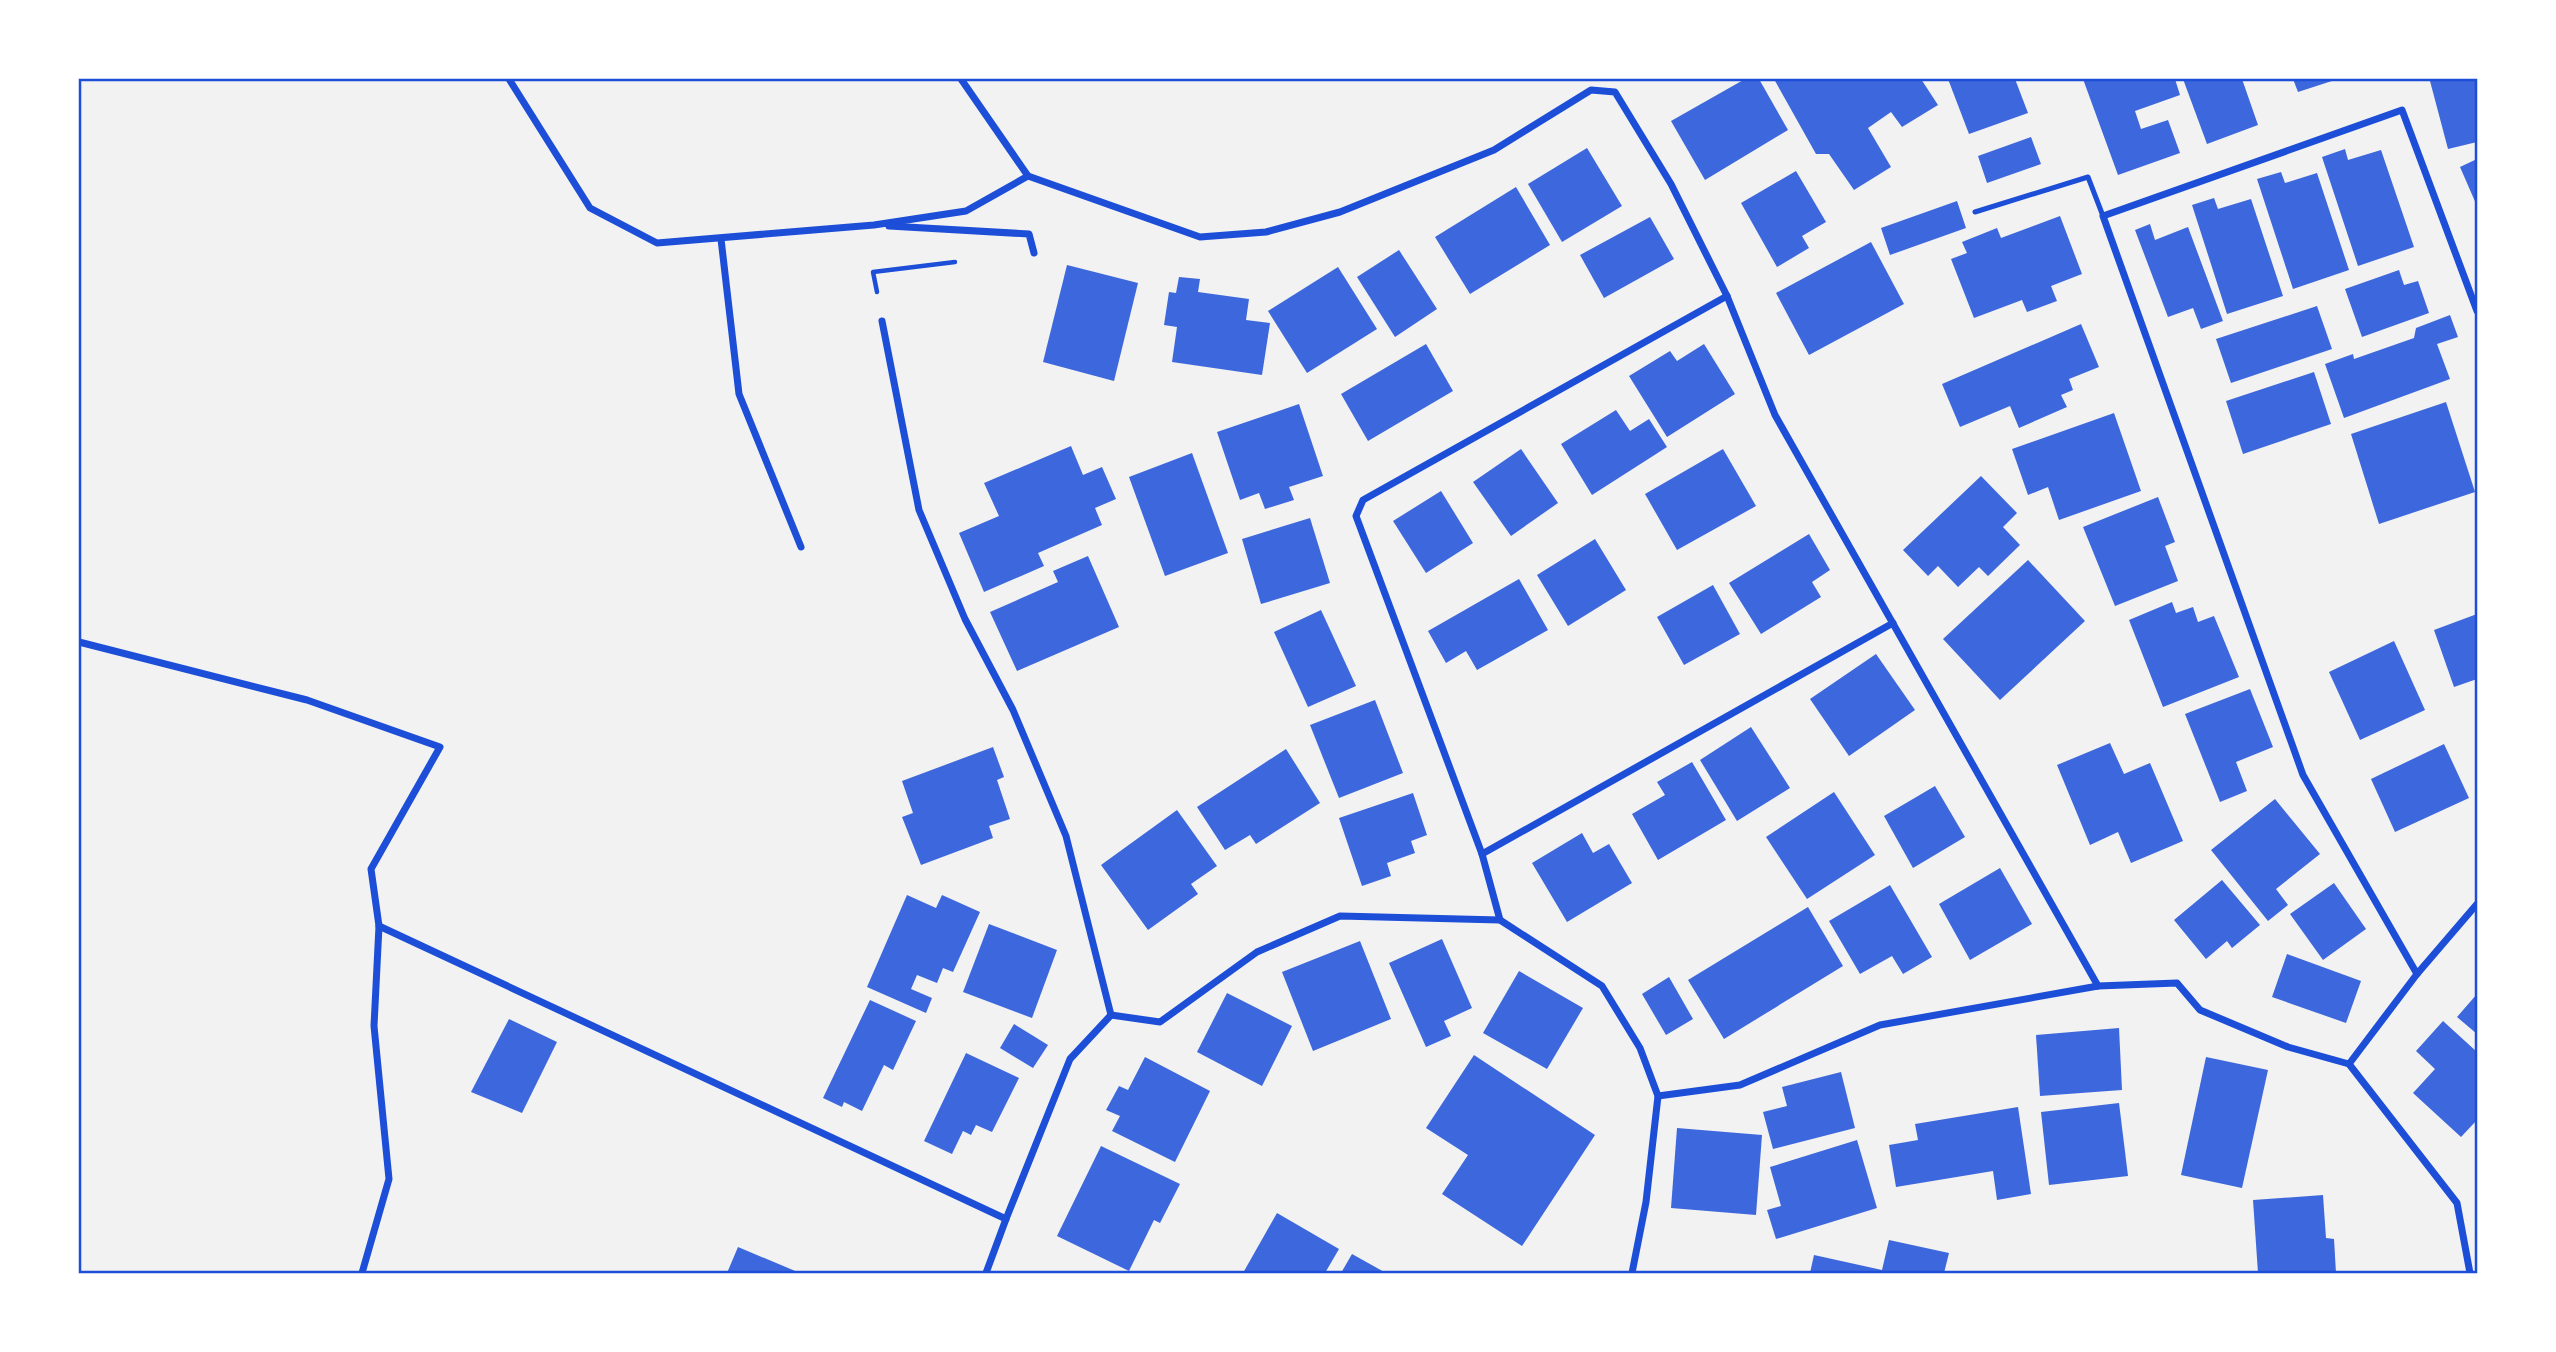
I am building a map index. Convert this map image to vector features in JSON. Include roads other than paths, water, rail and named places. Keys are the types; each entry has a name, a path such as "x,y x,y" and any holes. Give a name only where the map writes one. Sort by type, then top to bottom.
{"street":[{"path":"509,79 590,208 657,243 874,225 966,211 1028,176"},
{"path":"961,79 1028,176 1200,237 1266,232 1340,212 1494,150 1591,90 1615,92 1671,184 1727,296 1775,415 2098,986"},
{"path":"2417,974 2303,775 2103,216 2402,110 2477,311"},
{"path":"874,225 1029,234 1034,253"},
{"path":"721,239 738,394 801,547"},
{"path":"1500,920 1482,854 1356,516 1363,500 1727,296"},
{"path":"881,321 919,510 965,619 1013,710 1066,836 1111,1015"},
{"path":"1482,854 1893,623"},
{"path":"79,642 307,700 439,747 371,869 379,926 374,1026 389,1179 362,1273"},
{"path":"2349,1064 2417,974 2477,904"},
{"path":"1111,1015 1160,1022 1257,952 1340,916 1500,920 1602,986 1640,1048 1658,1096 1646,1202 1632,1273"},
{"path":"379,926 1006,1219"},
{"path":"1658,1096 1740,1085 1880,1025 2098,986 2177,983 2200,1010 2288,1047 2349,1064 2457,1203 2470,1273"},
{"path":"986,1273 1070,1059 1111,1015"}],"lane":[{"path":"1975,212 2088,177 2103,216"}]}
